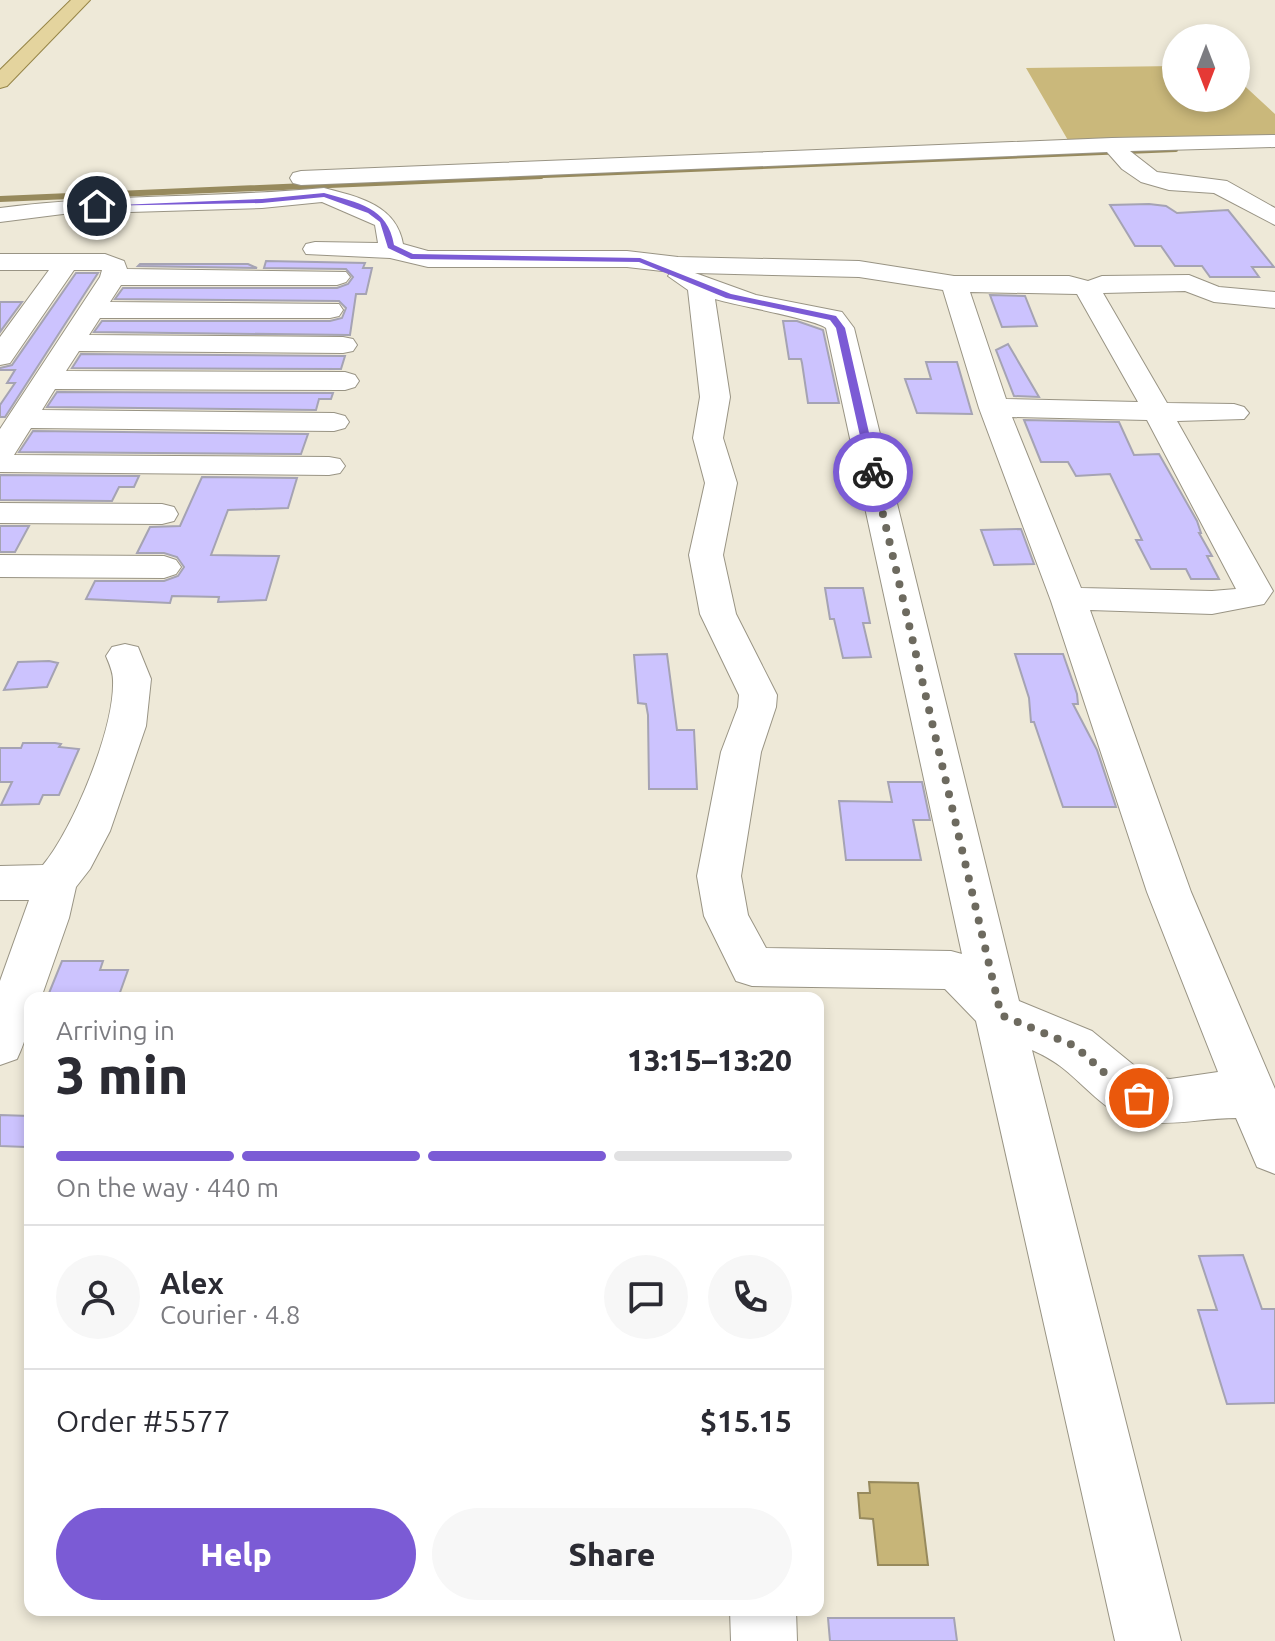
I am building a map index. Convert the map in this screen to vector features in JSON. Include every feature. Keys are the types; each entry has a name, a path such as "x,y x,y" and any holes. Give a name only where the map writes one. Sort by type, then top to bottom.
{"main road":[{"path":"0,82 81,0"}],"street":[{"path":"1,203 1275,141"},
{"path":"1116,149 1136,170 1154,179 1219,186 1275,218"},
{"path":"1,203 63,207 328,196 383,220 388,227 391,247 396,251"},
{"path":"0,225 175,221 187,210 181,201"},
{"path":"315,249 396,251 428,259 605,258 859,269 954,284 1069,284 1090,289 1102,284 1189,283 1214,294 1275,300"},
{"path":"0,262 59,273"},
{"path":"651,262 700,286 752,302 821,314 838,322 1148,1641"},
{"path":"0,284 112,263 115,266 113,277 0,452"},
{"path":"0,357 59,273"},
{"path":"113,277 337,277"},
{"path":"954,284 994,408 1069,601 1169,892 1267,1125"},
{"path":"700,286 715,397 708,438 721,483 706,555 718,614 758,695 757,707 741,752 719,876 726,916 748,983 951,970 966,978 1001,1015 1075,1046 1120,1087 1139,1098 1170,1102 1218,1095 1267,1125"},
{"path":"1069,601 1110,596 1230,600 1252,596 1255,591 1090,289"},
{"path":"92,310 330,310"},
{"path":"70,343 343,345"},
{"path":"45,380 345,381"},
{"path":"994,408 1234,413"},
{"path":"20,419 334,422"},
{"path":"172,465 193,422"},
{"path":"0,462 329,466"},
{"path":"0,513 162,514"},
{"path":"105,567 123,514"},
{"path":"0,566 164,567"},
{"path":"0,1044 47,918 55,882 75,857 89,831 126,726 132,679 125,656"},
{"path":"0,883 55,882"},
{"path":"763,1616 764,1641"}],"shaded area":[{"path":"1162,66 1162,112 1250,112 1250,91 1275,114 1275,137 1069,142 1026,68"},
{"path":"869,1482 918,1483 928,1565 878,1565 873,1519 860,1518 858,1493 870,1493"}],"building":[{"path":"1110,205 1166,206 1177,213 1228,210 1274,267 1252,267 1259,277 1210,277 1202,266 1175,266 1161,246 1135,246"},
{"path":"266,261 365,263 363,268 372,268 366,294 356,294 350,335 94,332 102,321 330,321 342,318 346,308 339,301 115,299 123,288 337,288 348,284 353,277 346,269 264,268"},
{"path":"248,264 257,268 138,266"},
{"path":"76,273 98,273 5,417 0,417 0,405 15,383 7,383 15,370 0,368 12,365"},
{"path":"990,295 1025,296 1037,326 1002,327"},
{"path":"0,302 22,302 0,332"},
{"path":"783,321 797,321 823,330 839,403 808,403 801,359 789,359"},
{"path":"1008,344 1039,397 1014,396 996,350"},
{"path":"81,354 345,356 341,369 72,368"},
{"path":"926,362 957,362 972,414 917,413 905,379 931,379"},
{"path":"57,392 333,393 331,399 319,399 316,410 47,407"},
{"path":"1024,420 1119,422 1134,455 1159,454 1197,521 1199,533 1212,556 1207,556 1219,579 1191,579 1186,569 1151,569 1136,540 1142,540 1110,474 1076,476 1068,462 1041,462"},
{"path":"33,431 308,434 301,454 19,452"},
{"path":"0,475 139,476 134,487 119,487 112,501 0,500"},
{"path":"202,477 297,478 288,508 228,510 211,555 279,556 266,600 218,602 219,597 172,596 170,603 86,599 95,581 164,581 178,576 184,567 177,557 164,553 137,553 150,527 180,526"},
{"path":"0,526 29,526 15,552 0,552"},
{"path":"1021,529 1034,564 994,565 981,530"},
{"path":"825,588 863,588 870,623 863,623 871,657 843,658 834,619 830,619"},
{"path":"667,654 677,730 694,730 697,789 649,789 648,715 646,704 638,703 634,655"},
{"path":"1015,654 1063,654 1077,694 1078,704 1073,704 1097,750 1116,807 1063,807 1034,722 1031,722 1029,698"},
{"path":"18,662 58,663 47,687 4,690"},
{"path":"23,743 55,743 61,744 59,747 79,749 59,795 43,795 39,804 1,805 12,782 0,782 0,748 21,748"},
{"path":"888,782 922,782 930,820 913,820 921,860 846,860 839,801 892,802"},
{"path":"62,961 103,961 100,970 128,970 120,992 49,992"},
{"path":"0,1115 24,1116 24,1147 0,1146"},
{"path":"1243,1255 1262,1309 1275,1309 1275,1403 1227,1404 1198,1310 1217,1310 1199,1256"},
{"path":"828,1618 954,1618 957,1641 830,1641"}],"waterway":[{"path":"520,177 1176,150"},
{"path":"520,177 541,176"},
{"path":"0,199 520,177"},
{"path":"493,178 520,177"}],"way so far":[{"path":"873,472 1001,1015 1075,1046 1120,1087 1139,1098"}],"route":[{"path":"97,206 181,201 262,201 324,195 335,197 383,220 388,227 387,237 391,247 411,257 640,260 728,296 833,318 840,328 873,472"}]}
